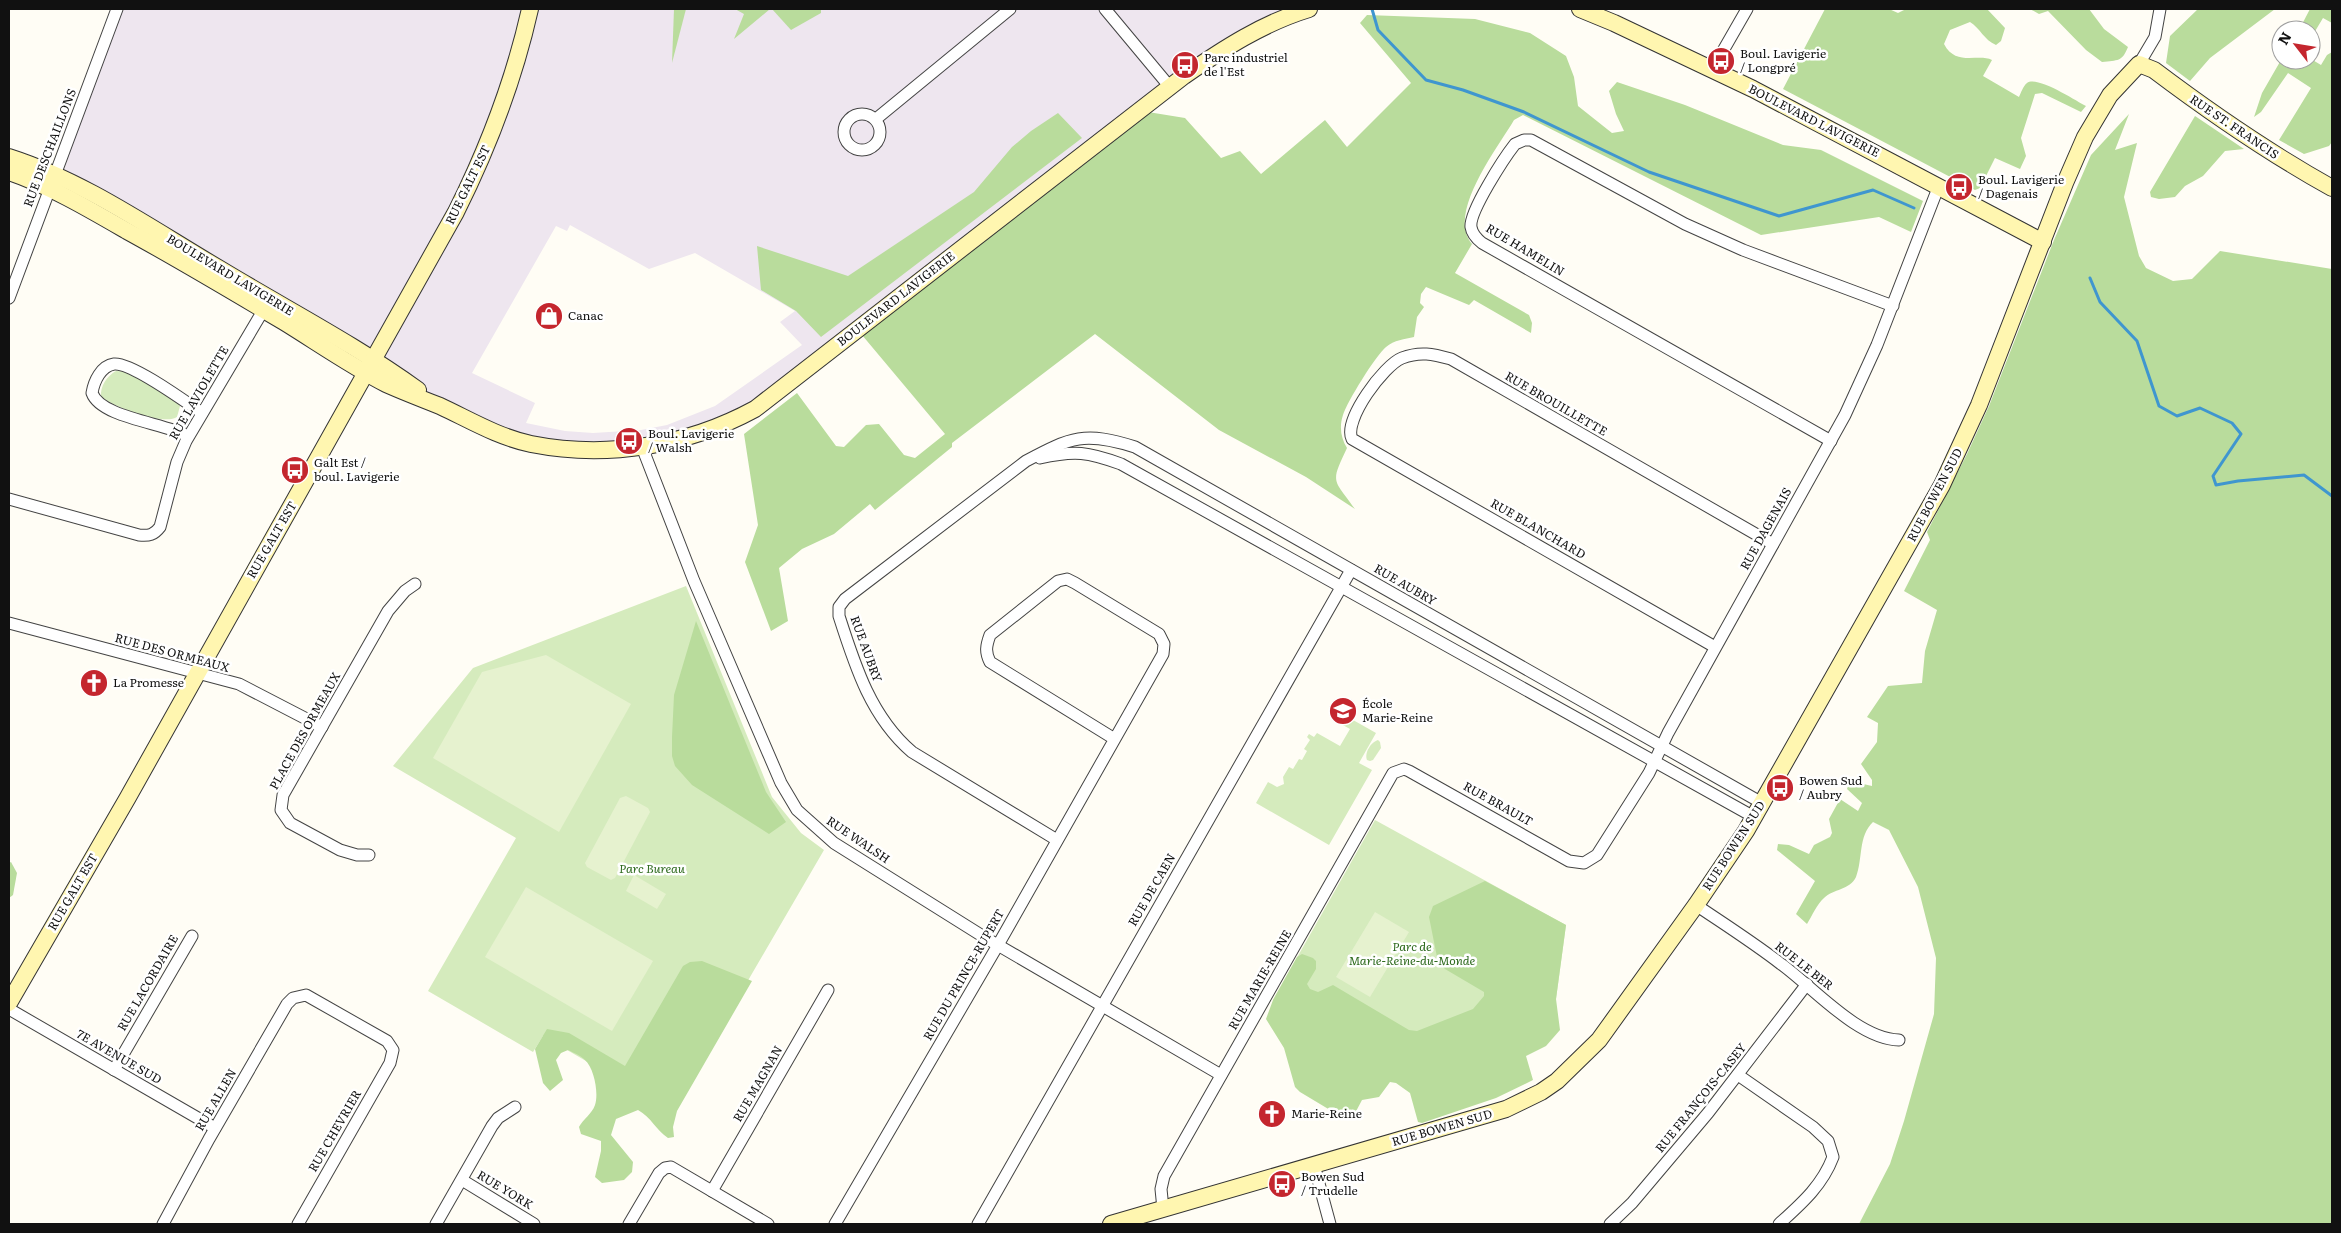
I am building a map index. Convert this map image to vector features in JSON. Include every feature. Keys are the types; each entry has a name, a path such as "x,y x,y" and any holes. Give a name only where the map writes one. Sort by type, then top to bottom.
{"street":[{"name":"RUE DESCHAILLONS","path":"9,298 117,9"},
{"name":"RUE GALT EST","path":"9,1003 127,799 471,182 501,108 530,9"},
{"path":"876,119 1010,9"},
{"path":"1105,9 1170,87"},
{"name":"BOULEVARD LAVIGERIE","path":"9,157 370,366 394,372 443,408 494,432 530,444 556,448 591,450 642,447 680,440 730,422 755,408 1170,87 1251,33 1309,9"},
{"name":"BOULEVARD LAVIGERIE","path":"1580,9 1614,23 1816,121 1938,188 2043,242"},
{"path":"1712,70 1747,9"},
{"path":"2139,64 2155,37 2160,9"},
{"name":"RUE ST. FRANCIS","path":"2139,64 2154,70 2239,132 2332,188"},
{"name":"RUE BOWEN SUD","path":"1111,1224 1491,1114 1522,1101 1557,1081 1599,1040 1696,905 1754,817 1942,485 1979,405 2085,137 2110,95 2139,64"},
{"name":"RUE HAMELIN","path":"1830,441 1482,242 1475,237 1471,229 1474,211 1515,144 1524,140 1531,140 1685,224 1743,250 1893,306"},
{"name":"BOULEVARD LAVIGERIE","path":"9,172 52,182"},
{"name":"RUE DAGENAIS","path":"1584,864 1597,855 1655,760 1830,441 1861,380 1893,306 1938,188"},
{"name":"RUE LAVIOLETTE","path":"9,499 139,535 148,536 156,533 160,527 178,462 188,436 267,305"},
{"name":"RUE BROUILLETTE","path":"1349,433 1352,423 1377,378 1391,364 1403,358 1425,352 1451,359 1773,544"},
{"path":"188,436 167,426 118,413 99,404 92,393 102,370 114,364 129,367 202,413"},
{"name":"RUE BLANCHARD","path":"1349,433 1352,439 1716,647"},
{"name":"RUE AUBRY","path":"1057,840 912,752 895,738 884,724 858,674 839,616 839,607 845,599 1026,461 1057,444 1091,436 1109,438 1135,447 1762,803"},
{"name":"RUE WALSH","path":"642,447 694,581 781,783 792,804 834,843 998,945 1221,1075"},
{"name":"RUE AUBRY","path":"1026,461 1068,452 1094,454 1121,464 1655,760 1754,817"},
{"name":"RUE DE CAEN","path":"978,1224 1351,570"},
{"name":"RUE DU PRINCE-RUPERT","path":"835,1224 998,945 1113,738 1163,654 1164,644 1159,634 1155,631 1075,583 1067,580 1058,581 990,635 986,646 986,654 990,662 1113,738"},
{"name":"PLACE DES ORMEAUX","path":"369,855 350,854 294,826 285,818 281,810 284,795 388,611 405,591 415,584"},
{"name":"RUE DES ORMEAUX","path":"9,623 251,689 322,727"},
{"name":"RUE BRAULT","path":"1398,770 1404,769 1416,774 1569,861 1584,864"},
{"name":"RUE MARIE-REINE","path":"1164,1209 1161,1190 1164,1176 1384,787 1393,773 1398,770"},
{"name":"RUE LE BER","path":"1696,905 1808,984 1867,1031 1880,1037 1899,1040"},
{"name":"RUE LACORDAIRE","path":"114,1070 192,936"},
{"name":"RUE FRANÇOIS-CASEY","path":"1610,1224 1632,1203 1738,1075 1808,984"},
{"name":"RUE MAGNAN","path":"712,1191 828,990"},
{"name":"RUE ALLEN","path":"163,1224 215,1128 292,998 300,994 312,997 387,1041 393,1050"},
{"name":"7E AVENUE SUD","path":"9,1009 215,1128"},
{"name":"RUE CHEVRIER","path":"298,1224 390,1063 393,1050"},
{"path":"1738,1075 1813,1127 1828,1141 1834,1157 1828,1172 1816,1189 1778,1224"},
{"path":"436,1224 492,1126 498,1118 515,1106"},
{"path":"1314,1165 1330,1224"},
{"path":"629,1224 659,1173 665,1168 671,1167 768,1224"},
{"name":"RUE YORK","path":"462,1180 534,1224"}],"shaded area":[{"path":"118,9 1309,9 1258,29 730,422 591,450 488,429 54,182","holes":["570,225 649,269 695,253 795,311 780,322 802,345 715,406 667,425 641,430 593,433 565,431 526,423 535,403 472,373 556,226 567,231"]}],"green space":[{"path":"674,9 686,9 672,63"},
{"path":"735,9 770,9 734,39 744,14"},
{"path":"772,9 821,9 821,13 791,30"},
{"path":"1825,9 1889,9 1898,13 1906,9 1987,9 2005,28 2001,41 1996,45 1992,43 1970,22 1950,30 1944,44 1949,51 1961,57 1992,60 1983,76 2019,97 2026,84 2032,81 2047,85 2086,106 2081,112 2042,93 2035,94 2021,138 2026,156 2020,169 1995,158 1980,188 1975,190 1783,89"},
{"path":"2030,9 2089,9 2104,29 2128,47 2121,58 2102,62 2086,50 2048,11 2039,14"},
{"path":"2198,9 2275,9 2210,58 2190,81 2166,63 2170,36"},
{"path":"2310,9 2332,9 2332,23 2323,18 2321,21 2304,20"},
{"path":"1367,15 1475,19 1530,33 1566,56 1574,77 1578,106 1612,133 1624,131 1616,114 1609,91 1617,82 1685,105 1783,145 1821,150 1923,201 1911,232 1879,217 1761,235 1523,115 1514,120 1486,164 1469,199 1465,216 1466,231 1472,244 1455,273 1529,315 1532,323 1531,333 1474,300 1469,305 1426,287 1421,294 1420,303 1424,307 1417,317 1414,337 1392,343 1381,352 1362,379 1343,415 1341,432 1347,448 1338,468 1336,480 1338,486 1355,509 1306,477 1219,430 1095,334 952,443 952,447 875,510 870,504 834,534 802,549 779,568 788,621 771,631 745,562 758,525 744,434 797,393 836,446 844,447 866,425 879,424 904,455 915,458 945,434 862,335 1148,112 1185,118 1221,158 1240,151 1261,174 1325,120 1347,147 1411,83 1360,23"},
{"path":"2332,52 2332,142 2329,146 2304,154 2279,140 2311,88 2288,73 2261,112 2254,117 2262,93 2275,70 2321,70 2321,65 2327,55"},
{"path":"1058,113 1082,138 821,337 796,311 761,290 757,246 848,276 974,192 1012,147 1031,131"},
{"path":"2129,114 2115,150 2137,143 2124,197 2139,256 2146,268 2173,281 2192,279 2220,251 2332,269 2332,1224 1859,1224 1890,1164 1904,1121 1934,1014 1936,958 1918,887 1889,830 1873,822 1865,834 1856,877 1846,887 1824,898 1807,924 1796,914 1815,881 1777,850 1778,844 1789,845 1809,854 1814,845 1830,837 1832,833 1829,819 1840,799 1858,811 1862,803 1847,789 1850,781 1872,786 1872,780 1861,764 1877,742 1878,723 1867,717 1888,686 1922,683 1925,651 1937,610 1904,591 1930,540 1927,532 1989,406 2054,240 2091,155"},
{"path":"2195,116 2244,149 2225,151 2203,176 2185,186 2175,197 2159,199 2151,197 2150,192"},
{"path":"116,371 132,374 177,401 180,406 177,417 161,419 139,414 117,406 101,397 105,382"},
{"name":"Parc Bureau","path":"686,586 772,797 801,833 824,850 672,1111 543,1036 533,1052 428,991 516,838 393,766 473,668"},
{"path":"696,621 766,792 786,822 769,834 692,785 675,766 672,756 674,695"},
{"path":"546,655 631,704 559,832 433,758 482,672"},
{"path":"1346,716 1376,733 1359,763 1372,770 1329,845 1256,803 1268,782 1277,787 1284,784 1283,777 1289,767 1293,769 1299,759 1302,760 1307,751 1304,749 1310,740 1307,737 1309,734 1314,737 1317,733 1340,746 1350,729 1341,724"},
{"path":"1378,740 1381,748 1373,760 1367,760 1366,754 1369,748"},
{"path":"626,796 648,808 650,812 615,878 611,880 587,867 585,863 620,798"},
{"name":"Parc de Marie-Reine-du-Monde","path":"1375,820 1566,925 1556,999 1314,1100 1273,1000"},
{"path":"11,862 17,873 13,895 9,898 9,863"},
{"path":"634,875 666,894 657,909 626,891"},
{"path":"1485,881 1566,925 1556,999 1560,1030 1546,1046 1526,1056 1533,1080 1496,1098 1422,1123 1418,1122 1410,1093 1396,1083 1390,1082 1379,1097 1362,1100 1353,1117 1345,1119 1300,1092 1295,1087 1284,1048 1266,1019 1273,1000 1297,957 1302,954 1316,961 1316,969 1307,984 1310,989 1318,992 1333,985 1409,1030 1417,1031 1473,1009 1484,996 1484,992 1445,969 1438,962 1429,917 1433,906"},
{"path":"526,887 653,961 612,1031 485,957"},
{"path":"1375,912 1409,932 1370,997 1336,977"},
{"path":"702,961 752,981 677,1111 673,1127 674,1137 668,1138 638,1110 616,1119 611,1135 633,1162 632,1172 624,1180 602,1183 595,1177 601,1151 601,1141 581,1134 579,1127 595,1105 596,1088 591,1069 585,1060 577,1054 568,1050 561,1053 556,1060 563,1080 550,1091 543,1083 535,1049 547,1029 569,1033 625,1066 683,966 690,962"}],"waterway":[{"path":"1372,9 1378,30 1426,80 1463,90 1524,112 1649,172 1779,216 1873,190 1914,208"},
{"path":"2090,278 2100,302 2137,341 2159,406 2177,416 2200,408 2232,423 2241,434 2213,476 2216,485 2304,475 2332,496"}],"place":[{"name":"Boul. Lavigerie / Longpré","path":"1721,61"},
{"name":"Parc industriel de l'Est","path":"1185,65"},
{"name":"Boul. Lavigerie / Dagenais","path":"1959,187"},
{"name":"Canac","path":"549,316"},
{"name":"Boul. Lavigerie / Walsh","path":"629,441"},
{"name":"Galt Est / boul. Lavigerie","path":"295,470"},
{"name":"La Promesse","path":"94,683"},
{"name":"École Marie-Reine","path":"1343,711"},
{"name":"Bowen Sud / Aubry","path":"1780,788"},
{"name":"Marie-Reine","path":"1272,1114"},
{"name":"Bowen Sud / Trudelle","path":"1282,1184"}]}
